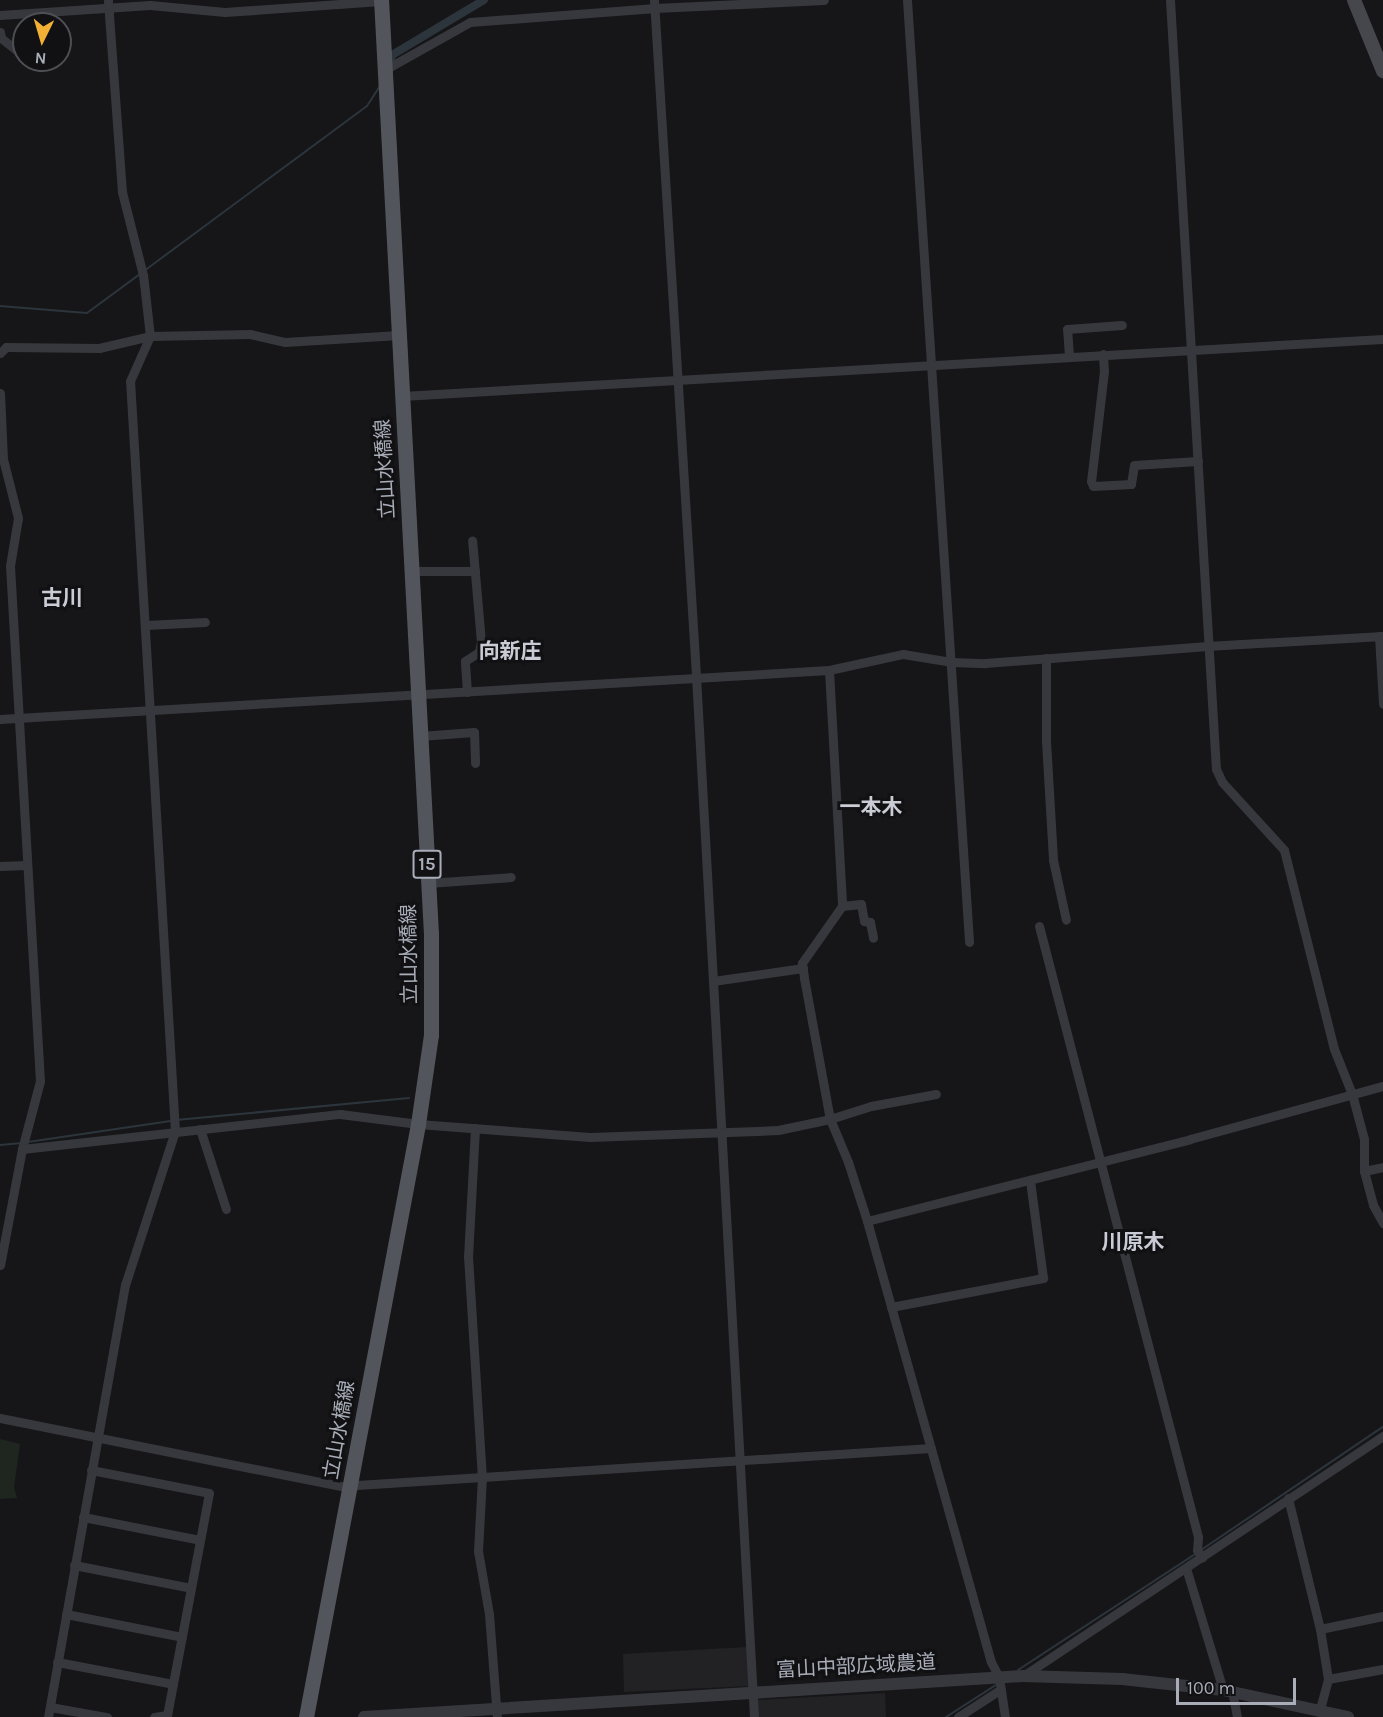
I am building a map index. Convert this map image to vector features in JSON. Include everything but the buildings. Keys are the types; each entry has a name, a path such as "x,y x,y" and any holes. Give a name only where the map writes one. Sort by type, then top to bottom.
{"main road":[{"path":"1354,0 1381,62"},
{"name":"立山水橋線","path":"306,1717 418,1124 431,1035 428,883 381,1"}],"street":[{"path":"386,69 470,22 654,4 824,0"},
{"path":"907,0 969,942"},
{"path":"1170,0 1216,769 1222,782 1284,850 1334,1049 1352,1094 1365,1139 1364,1171 1373,1205 1383,1223"},
{"path":"0,15 150,2 225,12 381,1"},
{"path":"107,1717 49,1712 96,1436 125,1285 176,1131 130,381 150,336 143,275 122,192 108,4"},
{"path":"654,4 679,378 754,1717"},
{"path":"0,32 1,38 12,47"},
{"path":"1070,356 1067,329 1122,326"},
{"path":"0,352 6,347 99,348 150,336 250,334 285,342 399,335"},
{"path":"402,396 932,363 1383,339"},
{"path":"1103,354 1091,481 1093,486 1131,484 1134,465 1198,460"},
{"path":"0,393 3,459 18,518 10,566 40,1081 22,1149 0,1265"},
{"path":"467,692 465,661 479,652 481,642 472,540"},
{"path":"411,571 475,571"},
{"path":"146,625 206,622"},
{"path":"0,719 418,696 696,676 829,670 903,654 952,662 985,663 1207,646 1381,636 1383,704"},
{"path":"1046,658 1046,741 1053,860 1066,920"},
{"path":"829,670 842,906 802,963 830,1119 848,1162 867,1221 991,1662 1000,1683 1005,1717"},
{"path":"420,736 474,732 476,763"},
{"path":"0,866 27,865"},
{"path":"428,883 512,877"},
{"path":"842,906 861,904 864,921 870,922 873,938"},
{"path":"1039,926 1198,1537 1197,1550 1202,1557"},
{"path":"713,981 803,968"},
{"path":"867,1221 1100,1162 1383,1086"},
{"path":"22,1149 340,1114 418,1124 590,1137 778,1130 830,1119 871,1106 936,1094"},
{"path":"475,1128 468,1256 482,1477 478,1551 489,1614 496,1713"},
{"path":"200,1129 226,1209"},
{"path":"1364,1171 1383,1167"},
{"path":"891,1307 1043,1278 1030,1180"},
{"path":"0,1418 351,1488 357,1485 931,1448"},
{"path":"1023,1676 1383,1436"},
{"path":"91,1470 209,1493 167,1715 154,1717"},
{"path":"1288,1498 1320,1629 1328,1679 1320,1709"},
{"path":"82,1516 200,1540"},
{"path":"74,1564 191,1588"},
{"path":"1186,1568 1237,1717"},
{"path":"66,1614 182,1636"},
{"path":"1320,1629 1383,1616"},
{"path":"57,1662 173,1684"},
{"path":"1328,1679 1383,1669"},
{"name":"富山中部広域農道","path":"364,1717 496,1713 753,1692 1000,1683 1023,1676 1122,1679 1227,1691 1320,1709 1348,1717"},
{"path":"958,1717 1000,1683"}],"shaded area":[{"path":"0,1439 20,1444 14,1487 17,1498 0,1499"},
{"path":"747,1647 749,1686 624,1692 623,1654"},
{"path":"885,1693 886,1717 758,1717 757,1700"}],"waterway":[{"path":"391,60 392,55 484,0"},
{"path":"144,271 367,106 380,86"},
{"path":"0,306 87,313 140,274"},
{"path":"176,1120 409,1098"},
{"path":"28,1142 170,1121"},
{"path":"0,1145 22,1143"},
{"path":"1201,1550 1383,1427"},
{"path":"1018,1670 1197,1553"},
{"path":"946,1717 996,1685"}],"district":[{"name":"古川","path":"62,598"},
{"name":"向新庄","path":"510,651"},
{"name":"一本木","path":"871,807"},
{"name":"川原木","path":"1133,1242"}]}
